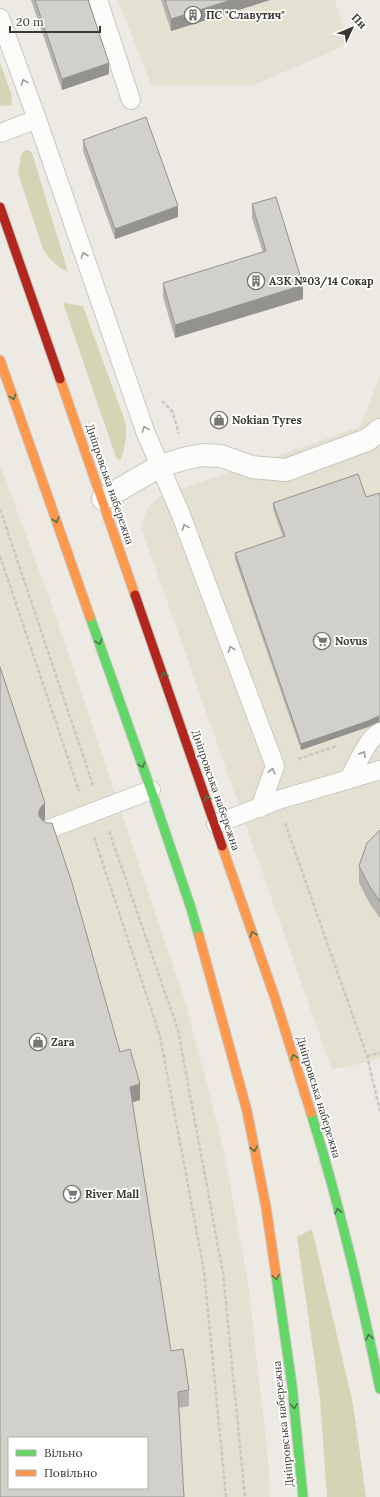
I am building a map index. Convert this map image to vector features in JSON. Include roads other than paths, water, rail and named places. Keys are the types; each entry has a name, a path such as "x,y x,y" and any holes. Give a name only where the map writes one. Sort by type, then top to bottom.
{"main road":[{"name":"Дніпровська набережна","path":"0,207 216,824 275,998 325,1159 368,1329 380,1389"},
{"name":"Дніпровська набережна","path":"0,360 151,790 190,908 247,1111 266,1207 292,1385 303,1497"}],"street":[{"path":"102,499 160,466 202,455 221,456 252,467 286,470 368,440 380,430"}],"lane":[{"path":"98,0 131,100"},
{"path":"0,18 37,119 143,423 181,514 275,766 260,808"},
{"path":"0,133 37,119"},
{"path":"348,780 368,744 376,734 380,732"},
{"path":"216,824 278,800 380,770"},
{"path":"49,829 151,790"}],"place":[{"name":"ПС \"Славутич\"","path":"193,15"},
{"name":"АЗК №03/14 Сокар","path":"256,281"},
{"name":"Nokian Tyres","path":"219,420"},
{"name":"Novus","path":"322,641"},
{"name":"Zara","path":"38,1042"},
{"name":"River Mall","path":"72,1194"}]}
